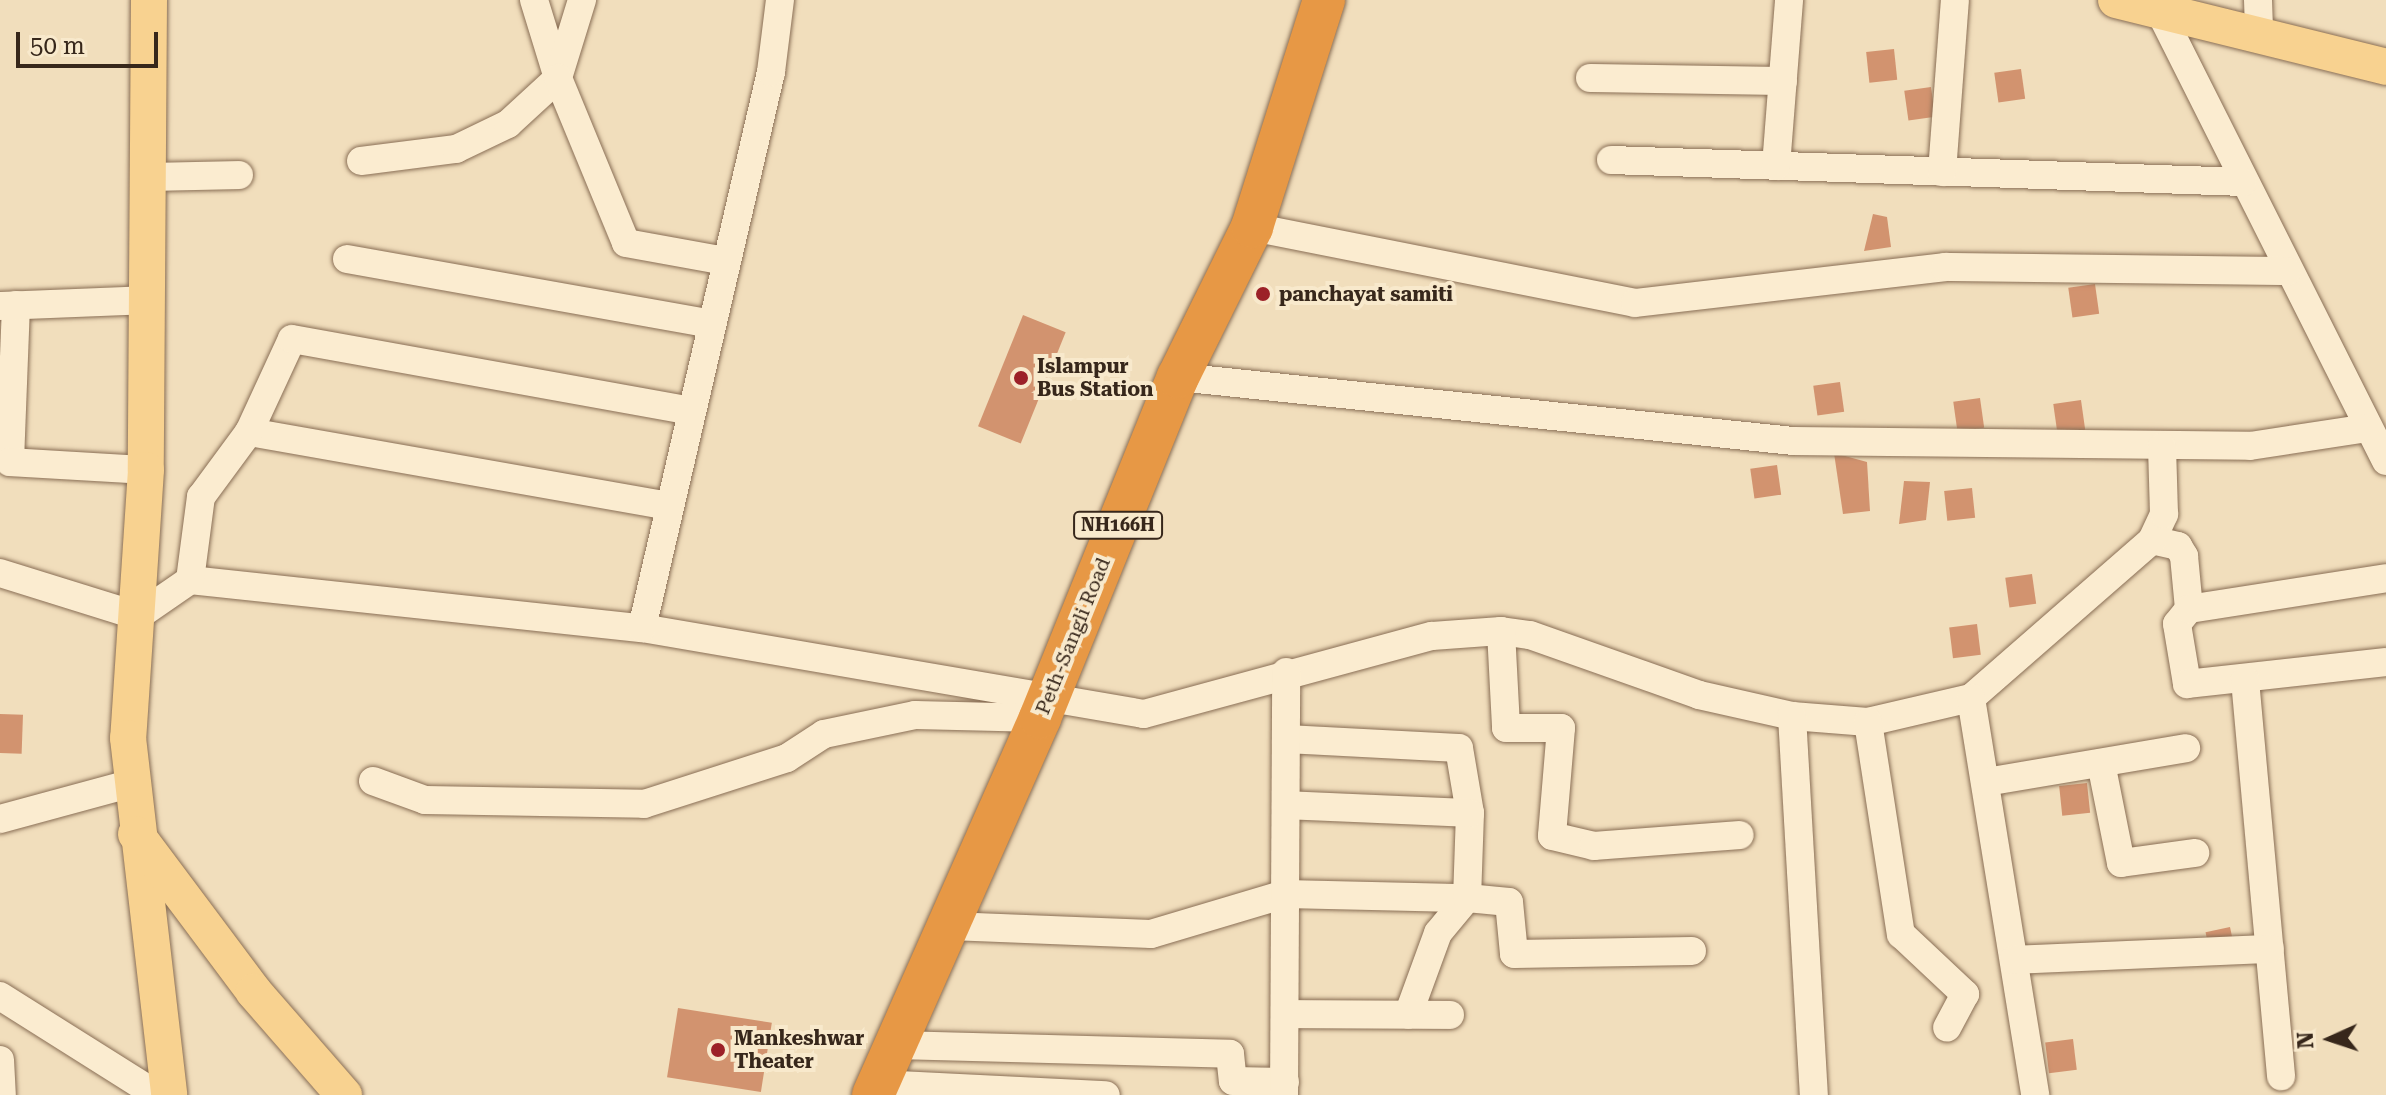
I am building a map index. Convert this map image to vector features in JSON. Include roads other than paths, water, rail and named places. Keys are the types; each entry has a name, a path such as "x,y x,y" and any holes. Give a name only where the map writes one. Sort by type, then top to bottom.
{"highway":[{"name":"Peth-Sangli Road","path":"896,1045 1044,708 1178,377 1252,227 1324,0"},
{"name":"NH166H","path":"876,1089 896,1045"}],"main road":[{"path":"149,0 152,177 146,470 129,784 169,1095"},
{"path":"2116,0 2259,16 2386,67"},
{"path":"135,833 254,992 344,1095"}],"street":[{"path":"534,0 558,78 626,243 725,261"},
{"path":"361,161 456,149 508,124 558,78 582,0"},
{"path":"642,628 688,410 771,72 780,0"},
{"path":"1776,166 1789,0"},
{"path":"1942,172 1955,0"},
{"path":"2155,3 2287,271 2386,461"},
{"path":"1590,78 1783,81"},
{"path":"1611,160 2243,182"},
{"path":"152,177 239,175"},
{"path":"1252,227 1635,303 1945,267 2287,271"},
{"path":"347,259 711,324"},
{"path":"146,470 10,462 8,306 149,300"},
{"path":"190,580 201,497 249,432 292,339 688,410"},
{"path":"1178,377 1699,435 2162,447 2250,446 2368,428"},
{"path":"249,432 670,506"},
{"path":"373,781 425,800 644,804 787,758 824,734 915,715 1044,708 1144,714 1286,672 1432,636 1501,631 1530,635 1699,695 1792,716 1868,722 1971,698 2152,540 2164,514 2162,447"},
{"path":"2152,540 2178,546 2184,556 2189,609"},
{"path":"0,573 138,616 190,580 642,628 1044,708"},
{"path":"2386,578 2189,609 2177,624 2187,684 2386,662"},
{"path":"1501,631 1506,728 1561,728 1552,836 1594,846 1740,835"},
{"path":"896,1045 1230,1054 1233,1081 1284,1088 1286,672"},
{"path":"2245,680 2281,1076"},
{"path":"1971,698 2035,1095"},
{"path":"1792,716 1814,1095"},
{"path":"1868,722 1901,934 1965,994 1947,1028"},
{"path":"1286,739 1459,748 1470,813 1467,898 1438,933 1408,1015"},
{"path":"1986,782 2186,748"},
{"path":"2101,763 2121,863 2195,853"},
{"path":"0,819 129,784"},
{"path":"1286,805 1470,813"},
{"path":"950,926 1151,934 1285,894 1467,898 1509,902 1514,954 1692,951"},
{"path":"2014,960 2270,949"},
{"path":"0,996 157,1095"},
{"path":"1285,1014 1450,1015"},
{"path":"0,1060 2,1095"},
{"path":"876,1089 1106,1095"}],"place":[{"name":"panchayat samiti","path":"1263,294"},
{"name":"Islampur Bus Station","path":"1021,378"},
{"name":"Mankeshwar Theater","path":"718,1050"}]}
